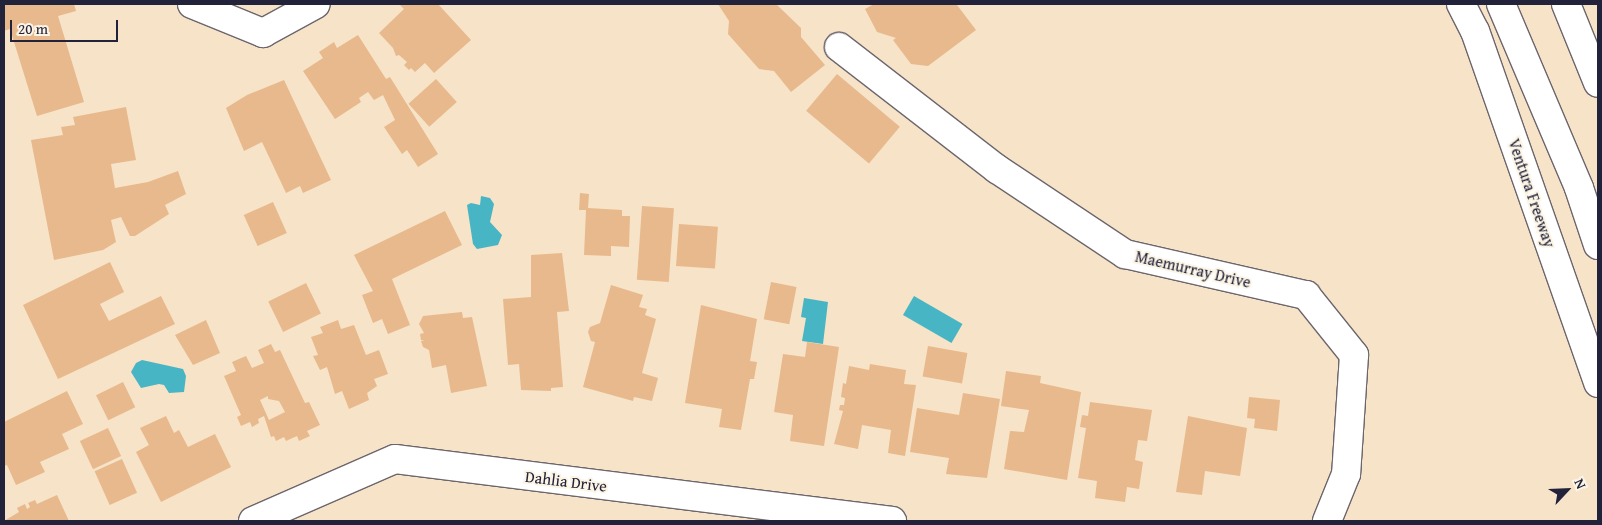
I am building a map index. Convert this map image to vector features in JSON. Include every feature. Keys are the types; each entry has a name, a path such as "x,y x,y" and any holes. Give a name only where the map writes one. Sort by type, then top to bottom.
{"main road":[{"path":"192,4 263,33 316,4"},
{"name":"Ventura Freeway","path":"1461,4 1475,31 1598,383"},
{"path":"1501,4 1579,188 1598,245"},
{"path":"1566,4 1598,83"},
{"name":"Maemurray Drive","path":"839,47 997,168 1124,254 1306,295 1354,355 1346,474 1327,521"},
{"name":"Dahlia Drive","path":"253,521 395,459 892,521"}],"water":[{"path":"481,196 490,198 494,204 490,222 502,235 498,245 477,249 473,244 467,205 471,203 480,205"},
{"path":"914,296 962,324 951,343 903,315"},
{"path":"804,298 828,302 823,344 802,341 806,318 801,317"},
{"path":"142,360 183,369 186,376 184,392 169,393 164,385 159,384 141,388 131,372 136,363"}],"building":[{"path":"74,4 76,11 58,16 84,102 37,116 10,29 4,31 4,5"},
{"path":"399,4 438,4 471,40 434,73 425,63 415,72 411,68 409,70 404,65 407,62 399,55 396,56 393,48 379,33 404,9"},
{"path":"718,4 776,4 801,28 801,37 825,65 791,92 774,71 759,69 728,34 729,21"},
{"path":"874,4 957,5 976,30 928,66 911,64 893,40 896,38 877,32 865,9"},
{"path":"358,35 386,79 390,77 438,154 418,167 407,150 402,154 384,127 395,120 383,95 374,100 368,92 359,98 361,102 335,119 303,71 323,58 319,52 334,42 337,48"},
{"path":"837,74 900,127 869,163 806,111"},
{"path":"436,79 457,102 429,127 409,104"},
{"path":"284,80 331,180 303,193 300,186 286,193 262,142 244,151 226,108 247,95"},
{"path":"126,107 136,160 111,164 115,188 148,182 178,171 186,194 165,205 169,214 135,236 130,236 121,217 111,220 116,242 103,250 54,260 31,140 63,135 61,127 75,125 73,117"},
{"path":"580,193 589,194 588,208 622,210 622,216 630,216 629,247 611,246 611,256 584,255 586,210 579,210"},
{"path":"273,202 287,233 258,246 244,215"},
{"path":"642,206 674,208 669,282 637,280"},
{"path":"445,211 462,245 392,279 410,325 388,334 382,319 373,323 362,295 373,291 354,255"},
{"path":"679,224 718,227 715,269 676,266"},
{"path":"562,253 569,311 557,312 563,387 551,388 551,391 521,390 519,364 508,365 503,299 531,297 531,255"},
{"path":"110,262 124,292 100,304 109,321 161,296 175,324 58,379 23,305"},
{"path":"771,282 797,287 789,324 764,319"},
{"path":"306,283 321,314 283,332 268,301"},
{"path":"611,285 643,295 639,307 647,309 645,315 656,319 642,373 658,378 652,401 634,397 633,401 583,387 595,342 591,341 588,332 590,327 600,323"},
{"path":"701,305 757,319 750,361 757,362 754,379 750,379 741,430 719,427 722,409 685,403"},
{"path":"462,312 463,318 472,317 487,386 451,393 446,365 432,368 429,350 423,347 421,341 425,340 421,340 420,334 424,333 419,324 423,316"},
{"path":"206,320 220,353 193,365 175,335"},
{"path":"338,320 341,329 354,325 366,355 379,350 388,374 374,379 377,386 367,393 369,400 349,409 342,391 335,394 327,367 320,370 313,356 318,355 311,337 323,333 320,327"},
{"path":"807,342 839,347 824,446 790,441 793,415 774,412 783,354 805,357"},
{"path":"271,344 275,352 280,350 305,403 309,402 320,425 307,431 310,436 299,441 297,436 286,441 284,437 276,441 274,436 271,437 264,416 258,419 259,423 252,427 250,422 241,426 237,417 241,415 224,376 236,371 232,362 246,356 252,368 264,363 258,350","holes":["268,396 268,399 279,401 285,412 269,420 260,400"]},
{"path":"928,346 967,353 962,383 923,377"},
{"path":"870,364 906,370 904,384 916,385 905,456 888,453 891,430 862,425 858,449 834,444 843,411 839,410 840,405 844,405 845,398 841,397 843,383 846,384 849,366 869,370"},
{"path":"1006,371 1041,376 1040,383 1081,392 1067,480 1004,469 1010,431 1024,432 1029,410 1001,406"},
{"path":"123,382 135,407 108,420 96,395"},
{"path":"67,391 83,424 62,434 69,449 40,462 45,472 16,485 7,465 4,466 4,422"},
{"path":"963,393 1000,399 987,478 946,474 949,458 910,452 917,408 959,415"},
{"path":"1249,397 1280,400 1277,431 1254,428 1255,419 1247,418"},
{"path":"1090,402 1152,410 1147,441 1138,440 1135,460 1143,462 1139,489 1127,487 1125,502 1095,498 1097,481 1078,478 1086,428 1080,427 1082,415 1088,416"},
{"path":"166,416 174,433 179,430 188,447 215,434 231,467 161,502 136,452 149,445 140,428"},
{"path":"1188,416 1247,428 1240,476 1205,471 1202,495 1176,492"},
{"path":"108,428 121,456 93,469 80,441"},
{"path":"122,459 137,493 110,505 95,471"},
{"path":"57,495 69,521 4,521 19,512 17,508 25,504 27,509 30,507 28,503 35,500 37,504"}]}
